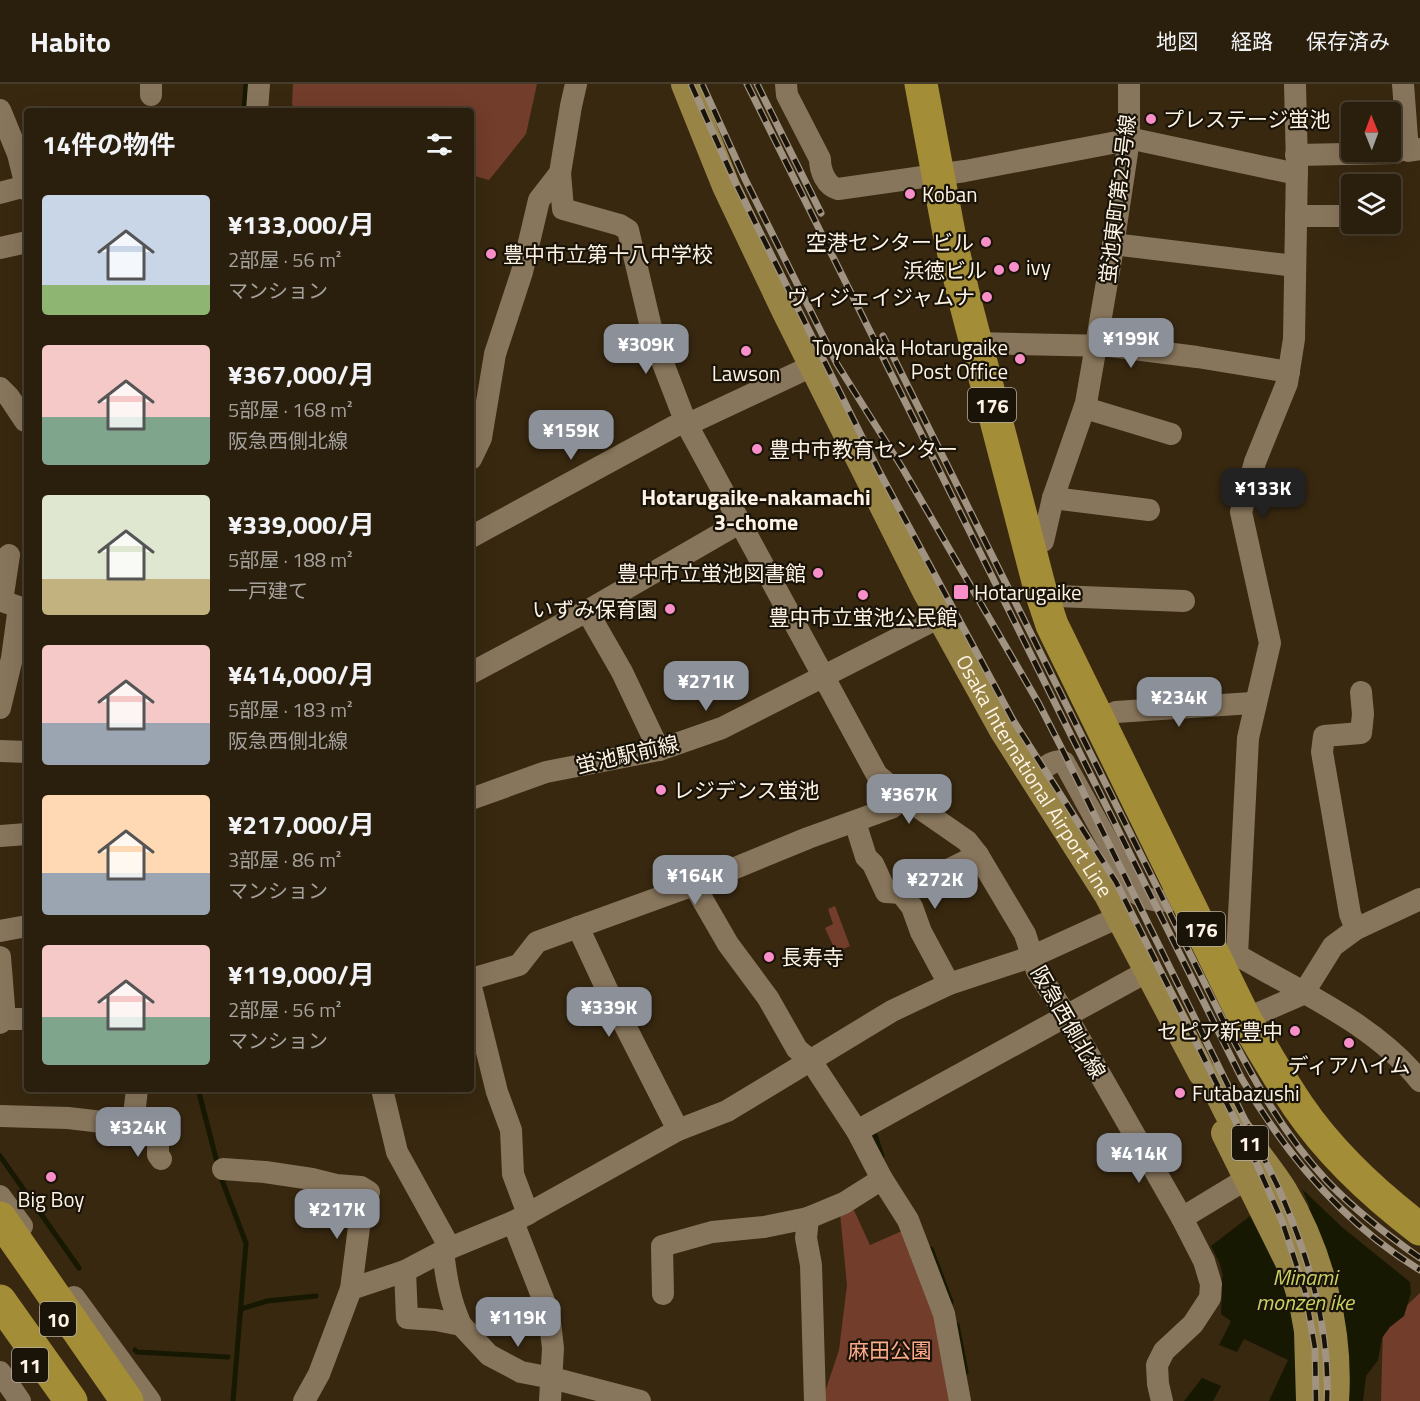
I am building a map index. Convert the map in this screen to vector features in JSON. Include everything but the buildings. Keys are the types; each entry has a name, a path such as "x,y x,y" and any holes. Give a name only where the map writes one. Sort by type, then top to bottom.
{"highway":[{"name":"176","path":"921,84 949,233 975,343 1029,549 1052,625 1185,897 1227,960 1245,1019 1298,1106 1324,1140 1354,1172 1391,1207 1420,1229"},
{"path":"0,1218 127,1401"},
{"name":"11","path":"0,1259 102,1401"},
{"name":"11","path":"0,1301 70,1401"},
{"name":"11","path":"0,1330 59,1401"}],"main road":[{"name":"Osaka International Airport Line","path":"685,84 726,186 812,366 940,617 1003,730 1108,895 1202,1074 1210,1080 1234,1122 1273,1174 1293,1270 1306,1315 1310,1348 1310,1401"},
{"name":"Osaka International Airport Line","path":"1202,1074 1201,1084 1248,1178 1315,1262 1326,1299 1333,1336 1335,1401"},
{"name":"10","path":"0,1237 115,1401"},
{"name":"10","path":"0,1325 53,1401"}],"street":[{"path":"257,108 259,84"},
{"name":"阪急西側北線","path":"576,84 560,172 563,209 620,225 628,230 654,340 686,423 877,775 905,798 968,842 978,855 1025,934 1037,971 1066,1015 1182,1218 1204,1261 1211,1284 1210,1298 1193,1324 1164,1351 1157,1365 1162,1401"},
{"path":"786,84 788,95 820,159 820,167 833,188 845,189 938,175 1128,140 1296,165 1341,160"},
{"name":"蛍池東町第23号線","path":"1029,549 1043,541 1053,498 1085,408 1130,128 1129,84"},
{"path":"1295,84 1294,339 1287,383 1255,462 1241,512 1270,643 1248,738 1227,960 1328,1005 1377,1040 1420,1081"},
{"path":"1403,84 1408,151 1420,149"},
{"path":"0,110 18,154 24,180"},
{"path":"474,453 481,438 495,354 522,272 539,200 560,172"},
{"path":"0,193 24,188"},
{"path":"1296,216 1341,216"},
{"path":"0,248 24,243"},
{"path":"1113,244 1295,266"},
{"path":"975,343 1096,346 1197,357 1289,372"},
{"path":"474,535 675,426 697,420 812,366"},
{"path":"0,388 24,420"},
{"path":"1085,408 1171,434"},
{"path":"1053,498 1149,510"},
{"path":"474,671 741,522"},
{"path":"0,708 12,658 19,607 2,601 12,555"},
{"path":"1043,598 1057,596 1184,601"},
{"path":"587,610 622,672 659,750"},
{"name":"蛍池駅前線","path":"474,798 546,772 659,750 722,728 940,617"},
{"path":"1356,930 1350,914 1322,752 1324,736 1361,733 1363,714 1361,692"},
{"path":"1098,720 1116,712 1252,703"},
{"path":"0,751 24,752"},
{"path":"1033,777 1057,760 1064,762 1136,893 1145,898 1168,902 1185,897"},
{"path":"474,978 519,965 537,942 694,885 808,838 891,808 905,798"},
{"path":"855,822 866,856 873,864 886,892 901,893 978,855"},
{"path":"0,836 24,834"},
{"path":"694,885 728,944 768,998 797,1049 811,1061 857,1131 882,1179 912,1228 940,1301 960,1401"},
{"path":"901,893 912,907 921,932 949,984"},
{"path":"1245,1019 1303,994 1333,946 1356,930 1420,899"},
{"path":"351,1289 405,1271 520,1218 678,1130 728,1110 892,1011 949,984 1031,957 1119,917"},
{"path":"0,931 24,927"},
{"path":"578,927 678,1130"},
{"path":"0,957 11,1020"},
{"path":"857,1131 1148,971"},
{"path":"474,999 497,1092 511,1130 513,1174 520,1218 549,1314 553,1348 550,1401"},
{"path":"133,1124 137,1092"},
{"path":"383,1092 397,1152 447,1250 451,1299 461,1326 489,1355 521,1372 552,1377 640,1401"},
{"path":"0,1116 68,1118 146,1127 159,1134 158,1155 161,1160"},
{"path":"223,1169 312,1179 336,1185 361,1187 369,1192 358,1227 351,1289 319,1374 304,1401"},
{"path":"1182,1218 1248,1178"},
{"path":"663,1293 662,1246 712,1232 764,1227 808,1218 844,1203 882,1179"},
{"path":"0,1196 150,1401"},
{"path":"808,1218 806,1238 811,1265 815,1401"},
{"path":"405,1271 406,1318 436,1320 461,1326"},
{"path":"0,1372 20,1401"}],"green space":[{"path":"293,84 537,84 526,134 489,180 474,176 474,108 294,108 292,104"},
{"path":"835,906 850,946 836,952 825,928 833,924 828,909"},
{"name":"麻田公園","path":"852,1206 870,1245 902,1231 937,1325 950,1401 822,1401 839,1350 847,1285 840,1213"},
{"path":"1420,1293 1420,1401 1381,1401 1383,1328"}],"water":[{"name":"Minami monzen ike","path":"1302,1189 1343,1228 1410,1282 1411,1293 1404,1316 1390,1327 1382,1338 1378,1360 1366,1376 1363,1401 1269,1401 1288,1360 1244,1339 1237,1352 1219,1345 1231,1321 1221,1314 1220,1283 1223,1276 1211,1246 1250,1216 1260,1232 1305,1211 1310,1207"},
{"path":"1202,1378 1221,1386 1213,1401 1184,1401"}],"waterway":[{"path":"244,108 246,84"},
{"path":"199,1092 218,1166"},
{"path":"874,1132 882,1156"},
{"path":"0,1156 79,1268"},
{"path":"220,1175 246,1243 233,1401"},
{"path":"931,1249 951,1302"},
{"path":"241,1309 267,1301 316,1296"},
{"path":"957,1325 966,1372"},
{"path":"135,1350 137,1352 228,1357"}],"railway":[{"path":"691,84 735,182 880,473 1013,720 1116,882 1255,1160 1282,1221 1305,1291 1315,1348 1316,1401"},
{"path":"702,84 745,179 837,364 903,469 1039,704 1278,1187 1299,1239 1315,1291 1325,1345 1327,1401"},
{"path":"747,84 1242,1079 1278,1134 1319,1186 1366,1231 1392,1252 1420,1270"},
{"path":"757,84 821,213"},
{"path":"883,336 1256,1082 1296,1144 1328,1182 1372,1222 1420,1258"}],"place":[{"name":"プレステージ蛍池","path":"1151,119"},
{"name":"Koban","path":"910,194"},
{"name":"空港センタービル","path":"986,242"},
{"name":"豊中市立第十八中学校","path":"491,254"},
{"name":"ivy","path":"1014,267"},
{"name":"浜徳ビル","path":"999,270"},
{"name":"ヴィジェイジャムナ","path":"987,297"},
{"name":"Lawson","path":"746,351"},
{"name":"Toyonaka Hotarugaike Post Office","path":"1020,359"},
{"name":"豊中市教育センター","path":"757,449"},
{"name":"豊中市立蛍池図書館","path":"818,573"},
{"name":"Hotarugaike","path":"961,592"},
{"name":"豊中市立蛍池公民館","path":"863,595"},
{"name":"いずみ保育園","path":"670,609"},
{"name":"レジデンス蛍池","path":"661,790"},
{"name":"長寿寺","path":"769,957"},
{"name":"セピア新豊中","path":"1295,1031"},
{"name":"ディアハイム","path":"1349,1043"},
{"name":"Futabazushi","path":"1180,1093"},
{"name":"Big Boy","path":"51,1177"}],"district":[{"name":"Hotarugaike-nakamachi 3-chome","path":"756,510"}]}
